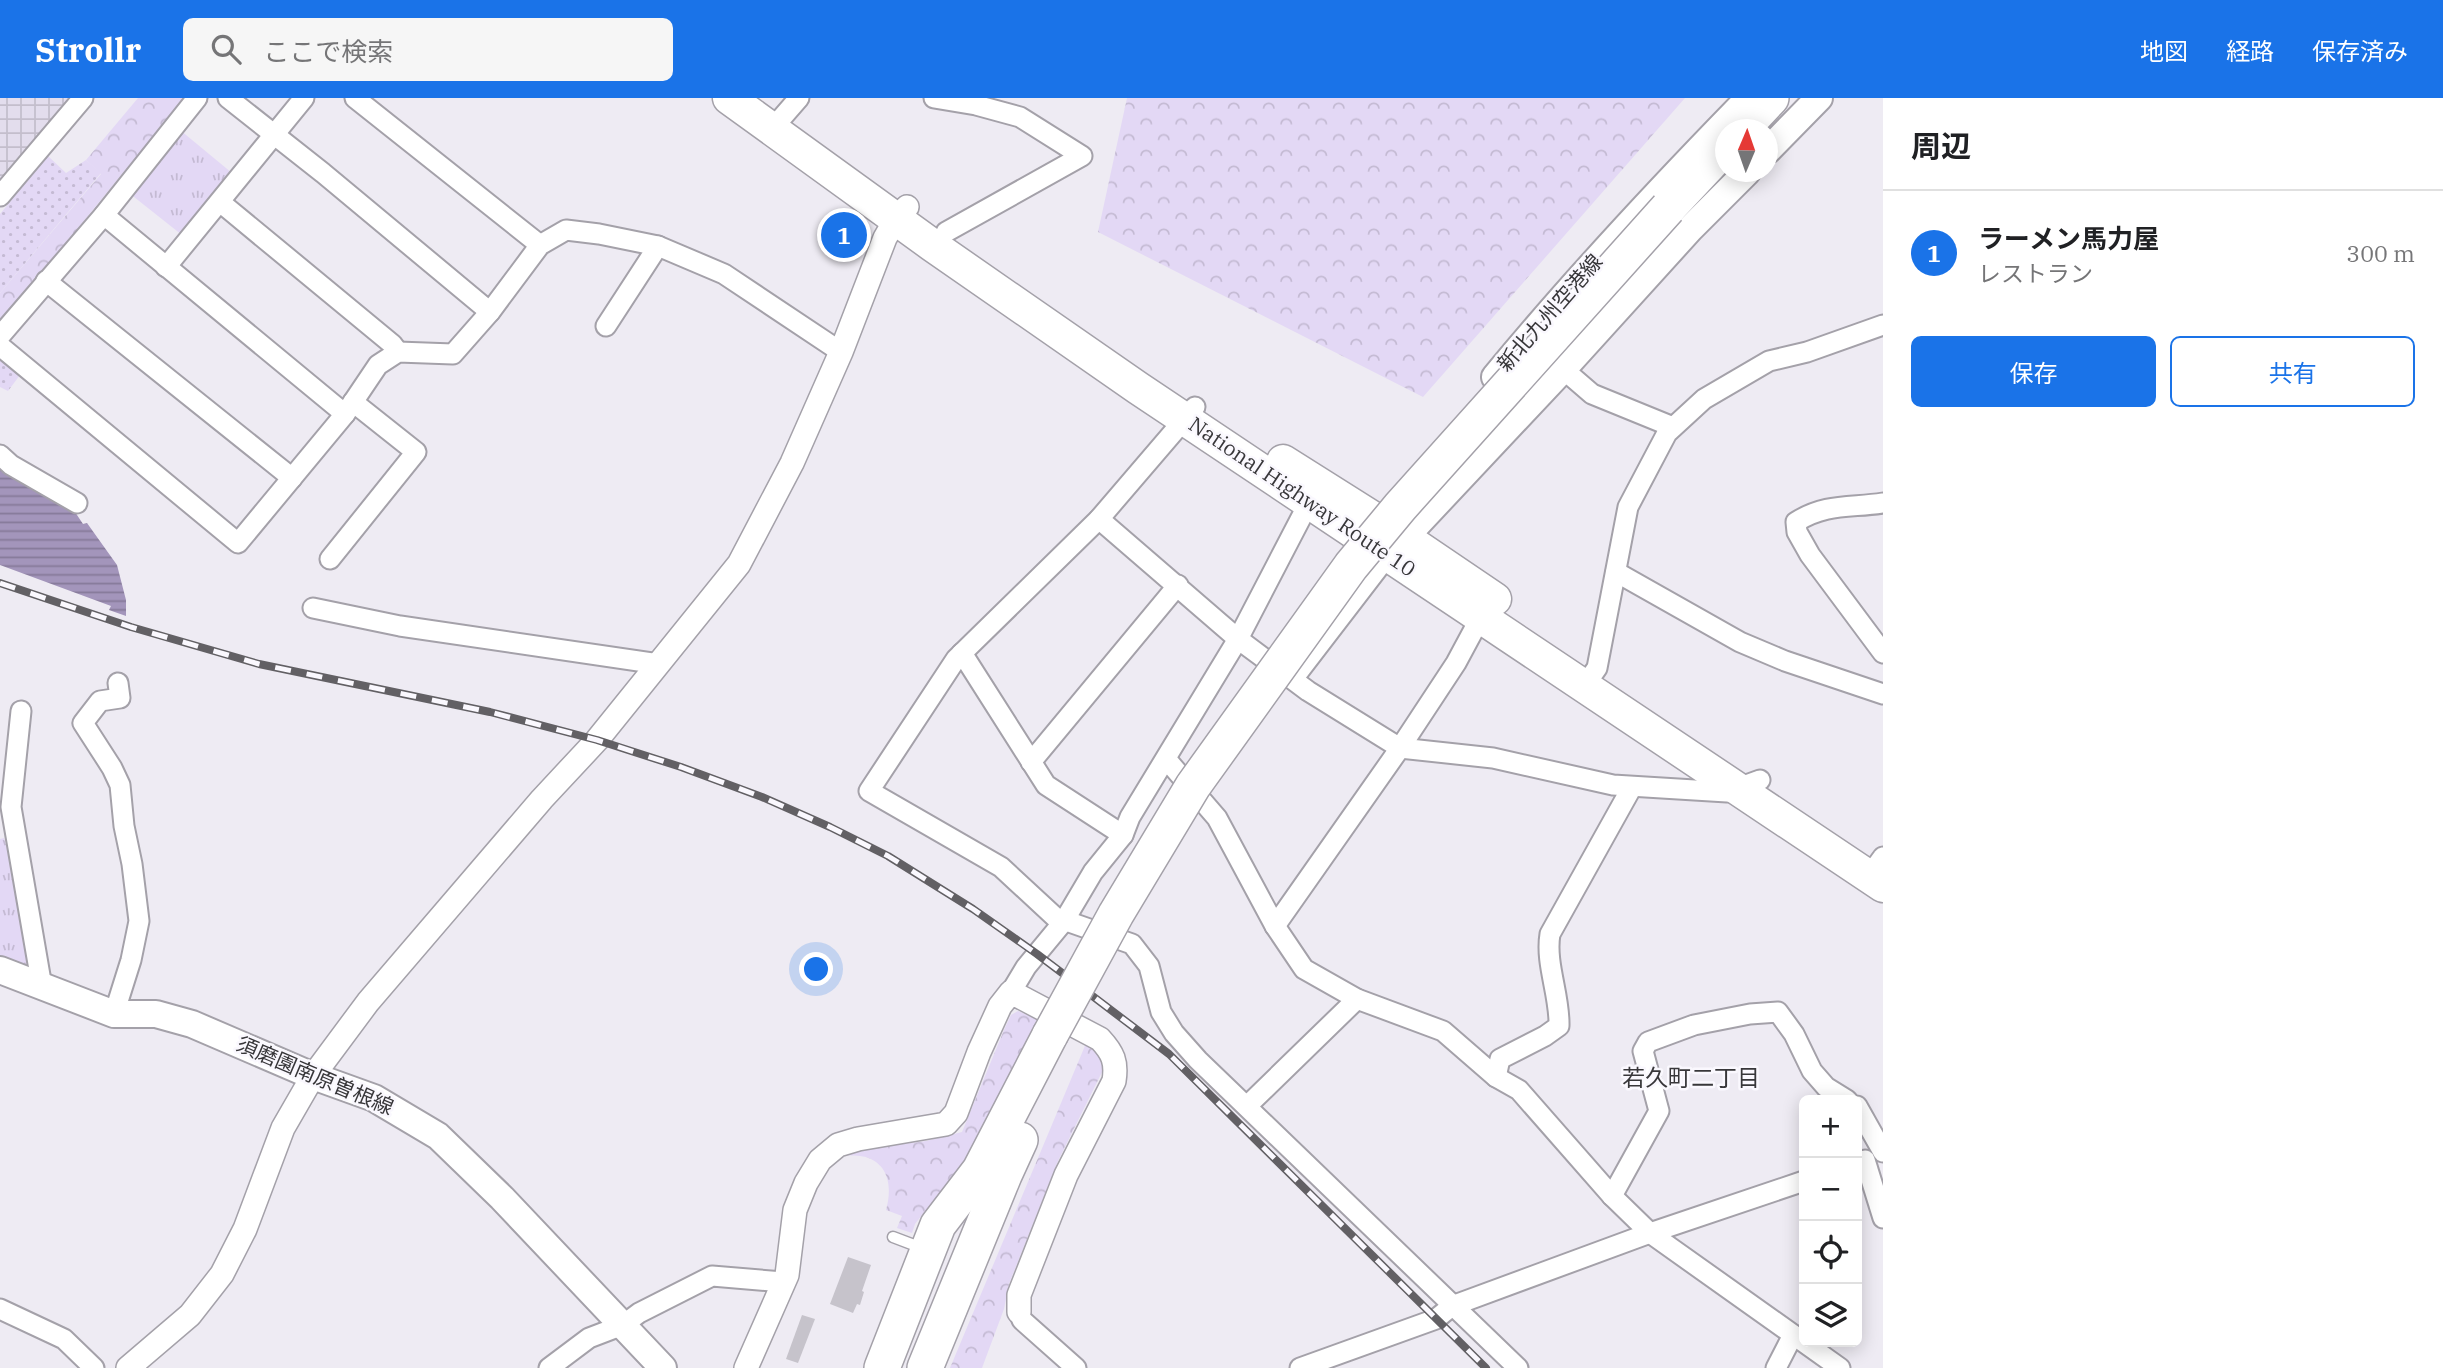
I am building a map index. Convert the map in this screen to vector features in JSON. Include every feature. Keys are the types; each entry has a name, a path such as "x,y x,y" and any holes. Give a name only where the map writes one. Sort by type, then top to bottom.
{"highway":[{"name":"National Highway Route 10","path":"730,98 778,110 902,213 1191,413 1384,538 1749,784 1879,868"},
{"path":"1751,119 1771,98"},
{"path":"1771,119 1790,98"},
{"path":"882,1368 938,1225 980,1170 1207,798 1368,573 1715,160"},
{"path":"1674,212 1715,177"},
{"name":"National Highway Route 10","path":"902,213 946,232 1305,500 1384,538"},
{"path":"925,1368 1059,1037"}],"main road":[{"name":"新北九州空港線","path":"1384,538 1538,325 1656,193 1749,98"},
{"path":"1778,140 1819,98"},
{"path":"1384,538 1563,369 1736,182"},
{"name":"須磨園南原曽根線","path":"0,970 114,1014 156,1014 192,1024 313,1076 374,1098 438,1136 663,1368"}],"street":[{"path":"0,196 83,98"},
{"path":"0,336 104,215 197,98"},
{"path":"228,98 490,312"},
{"path":"166,267 304,98"},
{"path":"355,98 540,245"},
{"path":"934,98 1020,117 1082,156 946,232"},
{"path":"220,202 392,344 398,352"},
{"path":"128,1368 190,1315 222,1273 245,1229 283,1128 313,1076 368,1002 542,799 597,740 739,564 792,463 841,352 885,238 902,213"},
{"path":"104,215 166,267 349,408 416,452 330,559"},
{"path":"0,346 238,543 349,408 377,365 398,352 453,354 490,312 540,245 566,230 657,246 724,274 841,352"},
{"path":"606,326 657,246"},
{"path":"46,281 292,478"},
{"path":"1591,677 1628,507 1667,433 1704,398 1769,361 1807,352 1883,325"},
{"path":"1563,369 1592,394 1673,428"},
{"path":"1191,413 1099,519 962,653 869,791 1001,867 1055,917 1132,944 1149,965 1161,1012 1174,1033 1518,1368"},
{"path":"0,455 11,465 77,503"},
{"path":"746,1368 783,1282 792,1247 795,1210 806,1183 820,1160 838,1145 946,1124 956,1113 1000,1006 1026,967 1064,921 1093,872 1123,835 1130,817 1238,639 1304,512 1305,500"},
{"path":"1883,503 1833,507 1812,512 1796,522 1797,532 1810,555 1883,653"},
{"path":"1099,519 1238,639 1308,691 1400,748 1493,758 1632,787 1727,792 1749,784"},
{"path":"1270,662 1384,538"},
{"path":"1293,679 1384,538"},
{"path":"1616,572 1740,642 1785,661 1883,694"},
{"path":"1031,762 1178,585"},
{"path":"1275,926 1400,748 1456,663 1486,606"},
{"path":"313,608 400,626 659,664"},
{"path":"962,653 1046,785 1123,835"},
{"path":"114,1014 131,960 139,921 120,785 83,723 100,701 120,698 118,683"},
{"path":"21,711 12,807 42,987"},
{"path":"1167,760 1217,818 1275,926 1304,969 1357,999 1443,1031 1496,1077 1519,1090 1612,1196 1650,1233 1840,1368"},
{"path":"1496,1077 1500,1059 1545,1037 1559,1026 1548,946 1550,934 1632,787"},
{"path":"1011,992 1100,1039 1111,1050 1116,1065 1114,1081 1061,1187 1019,1295 1022,1320 1076,1368"},
{"path":"1247,1106 1357,999"},
{"path":"1612,1196 1659,1111 1643,1051 1648,1042 1694,1025 1749,1014 1778,1012 1794,1034 1812,1071 1826,1087 1839,1095"},
{"path":"1862,1124 1872,1157 1883,1218"},
{"path":"1300,1368 1436,1319 1452,1306 1650,1233 1799,1183"},
{"path":"549,1368 589,1338 623,1325 639,1313 712,1276 783,1282"},
{"path":"0,1309 64,1339 94,1368"},
{"path":"1776,1368 1793,1335"}],"lane":[{"path":"893,1237 928,1250"}],"shaded area":[{"path":"0,98 83,98 0,196"},
{"path":"0,465 73,509 83,524 87,523 117,565 126,600 126,616 109,610 111,606 0,565"}],"green space":[{"path":"138,98 184,98 0,324 0,293 101,174 86,160"},
{"path":"1127,98 1685,98 1423,397 1098,232"},
{"path":"180,130 232,173 182,235 129,193"},
{"path":"48,156 66,173 86,160 101,173 0,293 0,214"},
{"path":"0,353 23,371 8,391 0,387"},
{"path":"4,838 7,848 14,850 30,970 0,959 0,839"},
{"path":"1018,1011 1037,1019 959,1184 926,1210 915,1224 912,1233 897,1228 902,1216 886,1210 889,1186 880,1166 866,1157 843,1155 962,1132 1004,1030 1011,1015"},
{"path":"1087,1041 1104,1056 1105,1066 1058,1161 1009,1284 1004,1309 982,1368 950,1368"}],"building":[{"path":"848,1257 871,1265 860,1305 857,1304 853,1313 830,1304"},
{"path":"802,1315 815,1319 798,1363 786,1359"}],"railway":[{"path":"0,583 131,627 259,664 490,712 597,740 762,797 888,856 973,909 1037,954 1169,1054 1486,1368"}],"place":[{"name":"ラーメン馬力屋","path":"844,235"}],"district":[{"name":"若久町二丁目","path":"1691,1078"}]}
